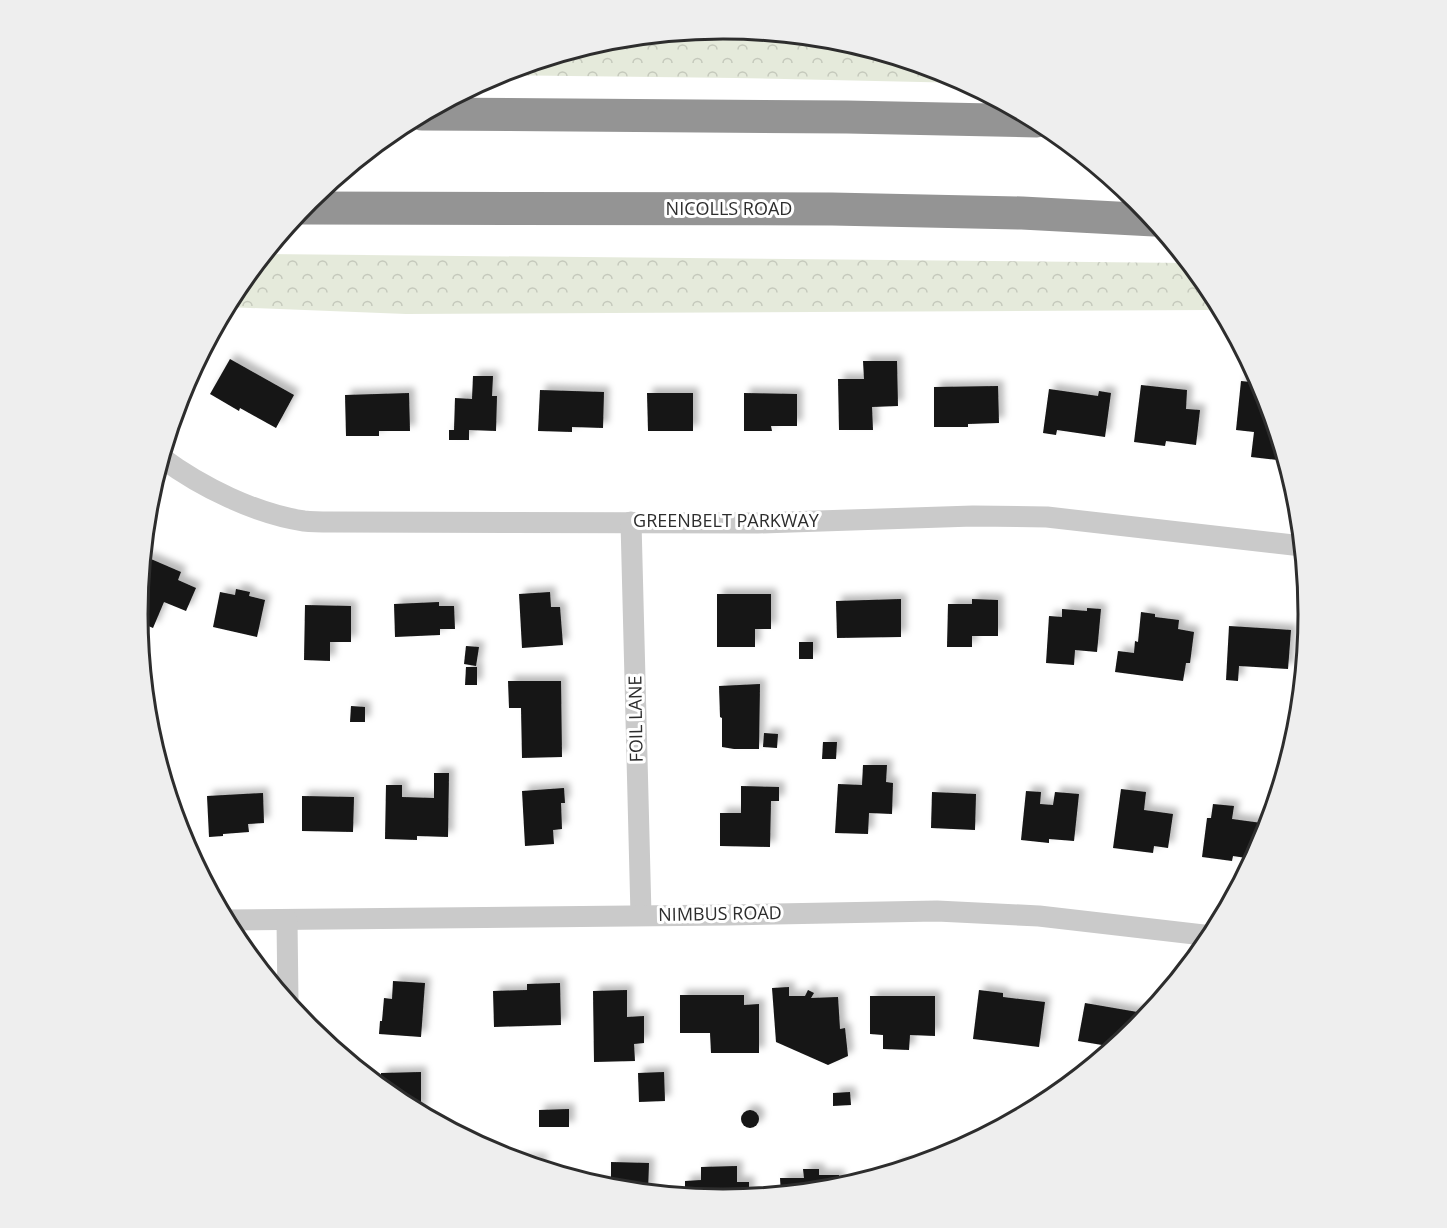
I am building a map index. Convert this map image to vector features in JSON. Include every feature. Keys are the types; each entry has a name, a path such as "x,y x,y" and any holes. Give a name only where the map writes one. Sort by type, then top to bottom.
{"highway":[{"path":"439,114 799,116 1018,121"},
{"name":"NICOLLS ROAD","path":"316,208 844,209 1023,213 1141,219"},
{"path":"310,214 351,208"}],"street":[{"name":"GREENBELT PARKWAY","path":"169,463 189,477 224,495 273,514 304,521 758,523 973,516 1047,517 1294,545"},
{"name":"FOIL LANE","path":"631,522 641,915"},
{"name":"NIMBUS ROAD","path":"237,920 937,911 1039,916 1201,935"},
{"path":"287,920 288,989"}],"green space":[{"path":"724,39 761,40 836,50 872,59 943,82 524,75 611,50 686,40"},
{"path":"275,254 1179,263 1212,311 1207,310 406,314 237,307"}],"building":[{"path":"230,359 294,395 276,428 240,408 239,411 210,394"},
{"path":"863,361 897,361 898,406 872,407 873,430 839,430 838,379 864,379"},
{"path":"473,376 493,376 492,396 497,396 496,431 469,430 469,440 449,440 449,430 454,430 455,398 472,399"},
{"path":"1241,381 1249,382 1277,460 1251,457 1254,432 1236,430"},
{"path":"1141,385 1187,390 1186,409 1200,410 1196,445 1166,441 1165,446 1134,442"},
{"path":"998,386 999,423 968,424 968,427 934,427 934,387"},
{"path":"1049,389 1098,396 1099,391 1111,393 1105,437 1057,430 1056,435 1043,433"},
{"path":"540,390 604,392 603,428 572,427 572,432 538,431"},
{"path":"409,393 410,431 379,431 379,436 346,436 345,395"},
{"path":"647,393 693,393 693,431 648,431"},
{"path":"744,393 797,394 797,426 771,426 772,431 744,431"},
{"path":"151,559 181,572 178,580 196,588 186,611 164,602 153,628 149,626 148,614"},
{"path":"236,589 250,592 249,596 265,600 257,637 213,627 220,592 235,595"},
{"path":"550,592 551,607 560,607 563,645 522,648 519,594"},
{"path":"717,594 771,594 771,629 755,629 755,647 717,647"},
{"path":"901,599 901,637 837,638 836,601"},
{"path":"972,599 998,600 998,636 972,636 972,647 947,647 948,604 972,604"},
{"path":"439,602 439,606 454,606 455,629 440,629 440,635 395,637 394,604"},
{"path":"305,605 351,606 351,642 330,642 330,661 304,660"},
{"path":"1087,608 1101,609 1097,652 1075,650 1074,665 1046,663 1049,616 1062,617 1062,609 1087,611"},
{"path":"1141,612 1155,614 1155,617 1179,620 1178,629 1194,632 1190,663 1186,663 1183,681 1115,672 1118,651 1134,653 1135,641 1138,642"},
{"path":"1229,626 1291,630 1288,669 1239,666 1238,681 1226,680"},
{"path":"799,642 813,642 813,659 799,659"},
{"path":"466,646 479,647 476,666 464,664"},
{"path":"466,667 477,667 477,685 465,685"},
{"path":"508,681 561,681 562,757 522,758 521,708 509,708"},
{"path":"760,684 759,749 722,747 719,686"},
{"path":"351,706 365,707 365,722 350,722"},
{"path":"764,733 778,734 777,748 763,747"},
{"path":"823,742 837,742 836,759 822,759"},
{"path":"863,765 887,765 886,782 893,783 892,814 869,813 868,834 835,833 838,784 862,785"},
{"path":"434,773 449,773 448,837 417,836 417,840 385,839 386,785 402,785 402,797 434,798"},
{"path":"741,786 779,787 779,801 771,801 770,847 720,846 720,813 741,813"},
{"path":"564,788 565,803 561,803 562,829 553,830 554,844 525,846 522,791"},
{"path":"1121,789 1146,792 1144,810 1173,814 1168,848 1154,846 1153,853 1113,848"},
{"path":"1026,791 1041,792 1040,804 1053,805 1055,792 1079,794 1074,841 1049,839 1049,843 1021,840"},
{"path":"932,792 976,794 975,830 931,828"},
{"path":"263,793 264,823 248,824 249,832 209,837 207,796"},
{"path":"302,796 354,797 353,832 302,831"},
{"path":"1213,804 1234,806 1232,819 1259,823 1244,858 1233,856 1232,861 1202,857 1207,818 1211,818"},
{"path":"393,981 425,983 421,1037 379,1034 384,998 392,999"},
{"path":"560,983 561,1025 494,1027 493,991 527,990 527,984"},
{"path":"789,987 789,996 805,996 808,990 814,993 811,998 838,997 840,1029 845,1028 848,1056 828,1065 776,1042 772,988"},
{"path":"627,990 627,1017 644,1016 644,1043 634,1044 635,1061 594,1062 593,991"},
{"path":"979,990 1003,993 1003,997 1045,1002 1039,1047 973,1039"},
{"path":"680,995 744,995 744,1005 759,1004 759,1053 711,1053 710,1033 680,1033"},
{"path":"870,996 935,996 935,1036 910,1035 909,1050 883,1049 883,1035 870,1034"},
{"path":"1085,1003 1138,1012 1104,1045 1078,1041"},
{"path":"421,1072 421,1103 381,1076 381,1073"},
{"path":"664,1072 665,1101 639,1102 638,1073"},
{"path":"850,1092 851,1105 833,1106 833,1093"},
{"path":"569,1109 569,1127 539,1127 539,1110"},
{"path":"750,1110 756,1113 759,1119 756,1125 750,1128 744,1125 741,1119 744,1113"},
{"path":"611,1162 649,1163 648,1184 611,1178"},
{"path":"737,1166 737,1182 749,1182 749,1188 685,1188 685,1181 701,1180 701,1167"},
{"path":"803,1169 819,1169 819,1175 839,1175 839,1177 780,1186 780,1178 804,1178"}]}
